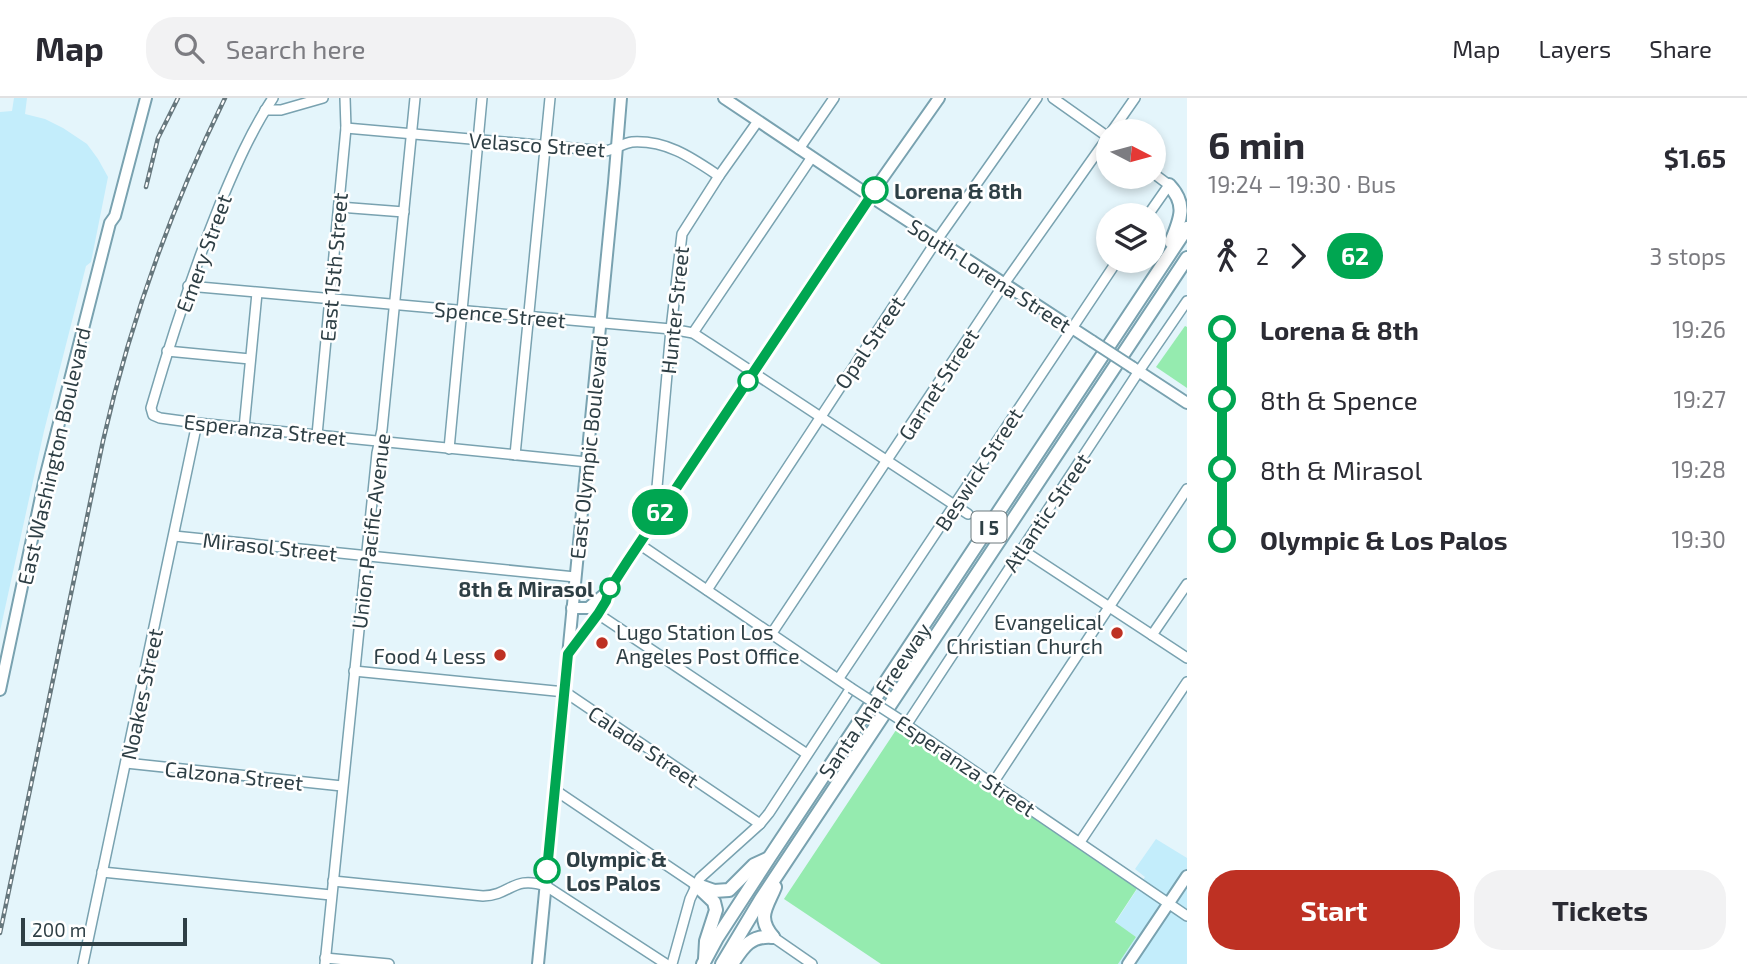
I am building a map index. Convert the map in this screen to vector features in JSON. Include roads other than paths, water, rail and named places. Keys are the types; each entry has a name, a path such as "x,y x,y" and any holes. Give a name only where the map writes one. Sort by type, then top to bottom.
{"highway":[{"path":"1157,274 1184,210 1181,195 1169,185"},
{"name":"Santa Ana Freeway","path":"704,963 717,938 769,858 1187,228"},
{"name":"Santa Ana Freeway","path":"722,964 785,862 1187,258"},
{"path":"696,885 714,891 729,890 754,865 769,858"},
{"path":"773,937 765,926 763,917 785,862"},
{"path":"696,885 714,902 716,910 706,941 704,963"},
{"path":"732,964 752,940 761,936 773,937"}],"main road":[{"name":"East Washington Boulevard","path":"110,223 108,215 138,98"},
{"name":"East Washington Boulevard","path":"0,691 45,478 110,223 115,216 146,98"},
{"name":"East Olympic Boulevard","path":"538,964 621,98"},
{"path":"572,608 588,608 609,590 870,197 939,98"},
{"name":"South Lorena Street","path":"731,100 870,197 1187,403"},
{"path":"568,654 598,614 609,590"},
{"path":"1128,964 1187,876"}],"street":[{"name":"Emery Street","path":"153,415 151,408 188,286 232,176 272,98"},
{"path":"265,110 281,110 323,98"},
{"name":"East 15th Street","path":"317,435 346,128 345,98"},
{"name":"Union Pacific Avenue","path":"325,961 415,98"},
{"path":"449,449 482,98"},
{"path":"515,455 550,98"},
{"path":"799,149 834,98"},
{"name":"Opal Street","path":"707,590 937,240 1037,98"},
{"path":"1053,98 1096,128"},
{"path":"1120,119 1135,98"},
{"name":"Hunter Street","path":"654,522 682,234 758,121"},
{"name":"Velasco Street","path":"346,128 606,151 630,142 650,144 676,149 719,176"},
{"name":"Garnet Street","path":"772,633 1004,284 1096,154"},
{"path":"693,333 812,158"},
{"path":"1156,203 1169,185 1166,183"},
{"path":"339,207 404,212"},
{"name":"Beswick Street","path":"839,678 1109,273"},
{"name":"Spence Street","path":"188,286 693,333 968,514"},
{"path":"244,428 257,293"},
{"name":"Atlantic Street","path":"903,722 1021,549 1136,369 1187,302"},
{"path":"167,351 250,359"},
{"name":"Esperanza Street","path":"153,415 197,423 587,462"},
{"name":"Noakes Street","path":"83,964 197,423"},
{"path":"993,783 1187,489"},
{"name":"Mirasol Street","path":"174,536 575,577"},
{"name":"Esperanza Street","path":"639,544 1187,916"},
{"path":"1021,549 1187,658"},
{"path":"1153,635 1187,584"},
{"path":"598,614 807,754"},
{"name":"Calada Street","path":"354,671 565,692 760,824"},
{"path":"1080,842 1187,682"},
{"path":"672,964 690,899 700,878 769,813 851,688"},
{"name":"Calzona Street","path":"126,764 342,786"},
{"path":"555,790 696,885"},
{"path":"102,872 331,895"},
{"path":"333,881 483,896 494,895 512,885 533,881 546,886 666,964"},
{"path":"773,937 812,964"},
{"path":"325,961 389,964"}],"railway":[{"path":"146,187 158,138 178,98"},
{"path":"0,933 114,397 154,266 187,181 225,98"}],"place":[{"name":"Lorena & 8th","path":"875,190"},
{"name":"8th & Mirasol","path":"610,588"},
{"name":"Evangelical Christian Church","path":"1117,633"},
{"name":"Lugo Station Los Angeles Post Office","path":"602,643"},
{"name":"Food 4 Less","path":"500,655"},
{"name":"Olympic & Los Palos","path":"547,870"}]}
